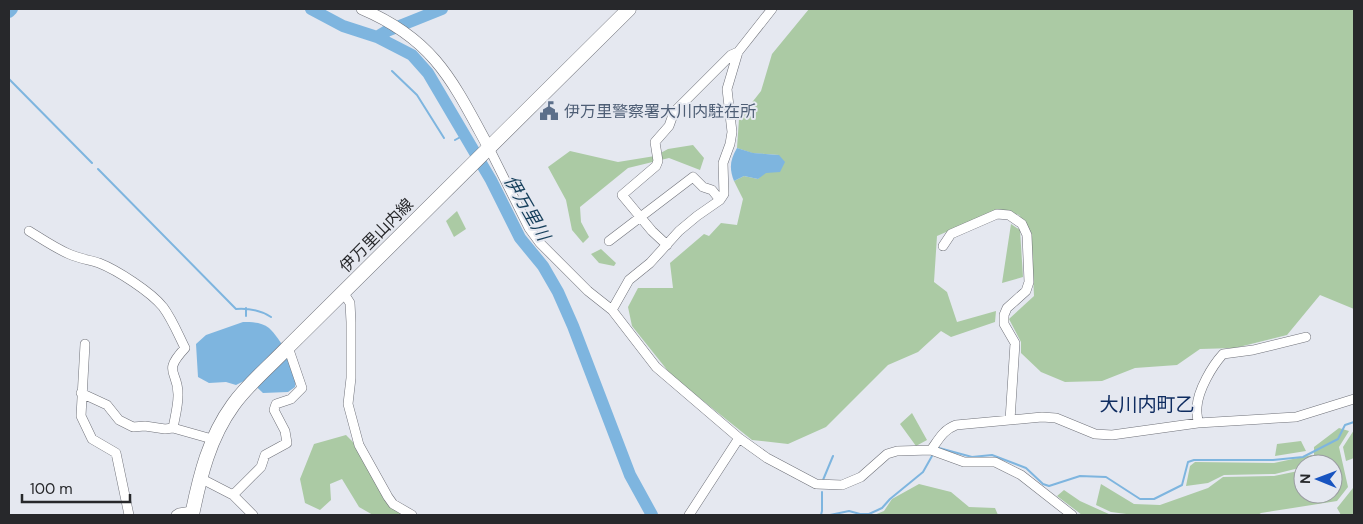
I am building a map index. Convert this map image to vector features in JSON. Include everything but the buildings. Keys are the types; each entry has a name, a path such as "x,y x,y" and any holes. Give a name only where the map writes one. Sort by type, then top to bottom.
{"main road":[{"name":"伊万里山内線","path":"192,513 212,439 234,404 246,390 629,9"}],"street":[{"path":"362,9 380,16 414,38 435,59 453,82 529,228 540,243 588,291 612,310 656,367 739,438 767,458 816,484 825,486 842,485 861,477 887,454 931,450 964,462 994,462 1021,475 1072,515"},
{"path":"612,310 629,280 650,263 679,231 720,200 724,194 723,163 732,132 727,90 738,52 772,9"},
{"path":"667,245 622,195 656,166 658,161 655,142 670,126 674,112 731,55 738,52"},
{"path":"609,241 693,177 703,187 712,190 720,200"},
{"path":"943,246 951,234 997,214 1009,215 1022,224 1026,235 1029,282 1026,291 1007,308 1004,316 1004,324 1015,343 1010,420"},
{"path":"29,231 71,255 112,269 149,294 162,306 185,348 174,360 172,366 178,394 173,428"},
{"path":"343,292 350,303 351,322 351,378 348,404 359,445 393,504 412,515"},
{"path":"1198,423 1196,409 1198,398 1214,363 1223,354 1253,350 1306,338"},
{"path":"85,344 81,416 92,439 116,453 129,515"},
{"path":"233,495 261,467 264,455 287,443 285,431 274,410 276,404 290,399 302,388 288,347"},
{"path":"81,393 107,405 119,420 133,427 173,428 212,439"},
{"path":"931,450 942,433 956,425 1042,417 1056,418 1095,434 1105,436 1198,423 1296,417 1354,399"},
{"path":"689,515 739,438"},
{"path":"200,478 233,495 253,515"},
{"path":"176,515 179,513 192,513"}],"green space":[{"path":"809,9 1354,9 1354,309 1320,295 1287,335 1235,348 1200,349 1177,365 1135,368 1102,381 1065,382 1041,372 1021,353 1021,342 1009,319 1034,296 1031,233 1019,215 999,209 937,236 934,282 947,292 957,322 996,311 995,322 951,337 941,331 918,352 888,365 826,427 788,444 752,440 672,376 632,326 628,307 638,288 673,288 670,263 704,234 709,236 721,223 737,225 743,199 734,181 744,176 758,179 779,155 752,153 737,148 739,119 761,91 772,54"},
{"path":"693,145 704,158 700,170 669,158 628,168 580,207 581,222 589,237 583,243 572,230 566,200 548,167 570,151 618,162 655,156 668,149"},
{"path":"457,211 466,229 454,237 446,221"},
{"path":"1011,224 1020,230 1023,277 1002,283"},
{"path":"601,249 616,263 614,266 599,263 591,254"},
{"path":"912,413 927,440 916,446 900,424"},
{"path":"1339,428 1349,431 1339,447 1341,454 1314,454 1314,447"},
{"path":"1354,430 1354,458 1346,461 1343,447"},
{"path":"346,435 356,445 391,506 403,515 373,515 359,507 342,479 330,484 331,500 320,510 305,503 300,479 314,444"},
{"path":"1301,441 1306,451 1275,456 1277,444"},
{"path":"1293,459 1293,470 1275,474 1224,475 1208,483 1186,486 1190,466 1195,462 1274,463"},
{"path":"1343,465 1348,487 1343,493"},
{"path":"1293,472 1293,504 1318,504 1258,515 1134,515 1111,512 1096,505 1101,484 1134,504 1160,505 1208,488 1223,477 1274,476"},
{"path":"919,484 951,492 969,507 995,508 998,515 874,515 884,511 892,499"},
{"path":"1353,488 1354,515 1341,515 1337,508 1340,504 1343,504 1343,500"},
{"path":"1064,490 1080,501 1111,515 1082,515 1057,496"}],"water":[{"path":"737,148 753,153 779,155 785,162 780,172 766,173 758,179 744,176 734,181 731,164"},
{"path":"243,322 263,325 274,333 284,347 292,364 295,387 288,392 263,393 248,379 236,385 226,382 209,383 198,377 196,344 206,335"}],"waterway":[{"name":"伊万里川","path":"9,12 12,9"},
{"name":"伊万里川","path":"311,9 343,26 377,37 412,55 428,73 491,180 520,238 543,266 558,292 573,326 630,475 652,515"},
{"path":"377,37 387,31 442,9"},
{"path":"392,71 417,95 444,138"},
{"path":"9,79 92,163"},
{"path":"455,140 464,135"},
{"path":"98,169 236,309 255,310 271,317"},
{"path":"246,308 246,316"},
{"path":"939,448 972,457 992,455 1026,468 1043,484 1049,486 1080,476 1106,477 1140,499 1154,499 1182,485 1188,462 1194,460 1273,460 1303,457 1338,439 1345,425 1354,422"},
{"path":"823,480 833,456"},
{"path":"830,515 849,511 869,514 882,508 923,472 932,456"},
{"path":"821,515 822,492"}],"place":[{"name":"伊万里警察署大川内駐在所","path":"549,111"}],"district":[{"name":"大川内町乙","path":"1147,404"}]}
